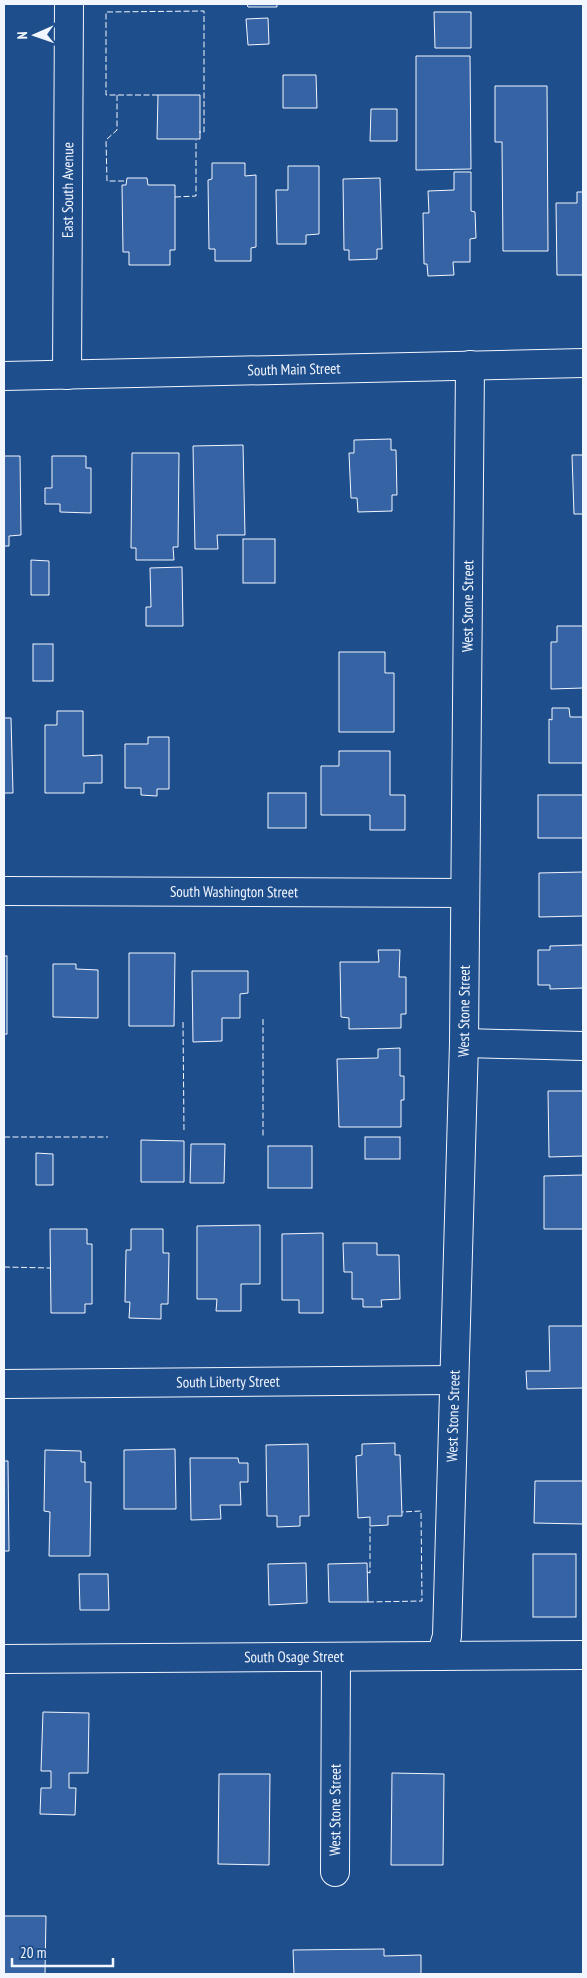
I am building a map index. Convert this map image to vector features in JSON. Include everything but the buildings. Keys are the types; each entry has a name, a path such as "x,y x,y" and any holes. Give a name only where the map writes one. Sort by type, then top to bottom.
{"street":[{"name":"East South Avenue","path":"68,375 69,4"},
{"name":"South Main Street","path":"4,376 583,363"},
{"name":"West Stone Street","path":"440,1656 447,1636 464,1043 470,365"},
{"name":"South Washington Street","path":"4,890 464,894"},
{"path":"464,1043 583,1046"},
{"name":"South Liberty Street","path":"4,1384 453,1380"},
{"name":"South Osage Street","path":"4,1659 583,1655"},
{"name":"West Stone Street","path":"335,1872 336,1658"}],"fence":[{"path":"158,95 106,95 106,12 204,11 204,132 199,132"},
{"path":"117,95 117,130 106,140 107,181 126,181"},
{"path":"175,197 196,196 196,140"},
{"path":"263,1019 263,1136"},
{"path":"183,1022 184,1132"},
{"path":"4,1137 108,1137"},
{"path":"4,1267 50,1268"},
{"path":"368,1602 422,1601 421,1511 402,1512"},
{"path":"367,1572 370,1573 370,1526"}]}
